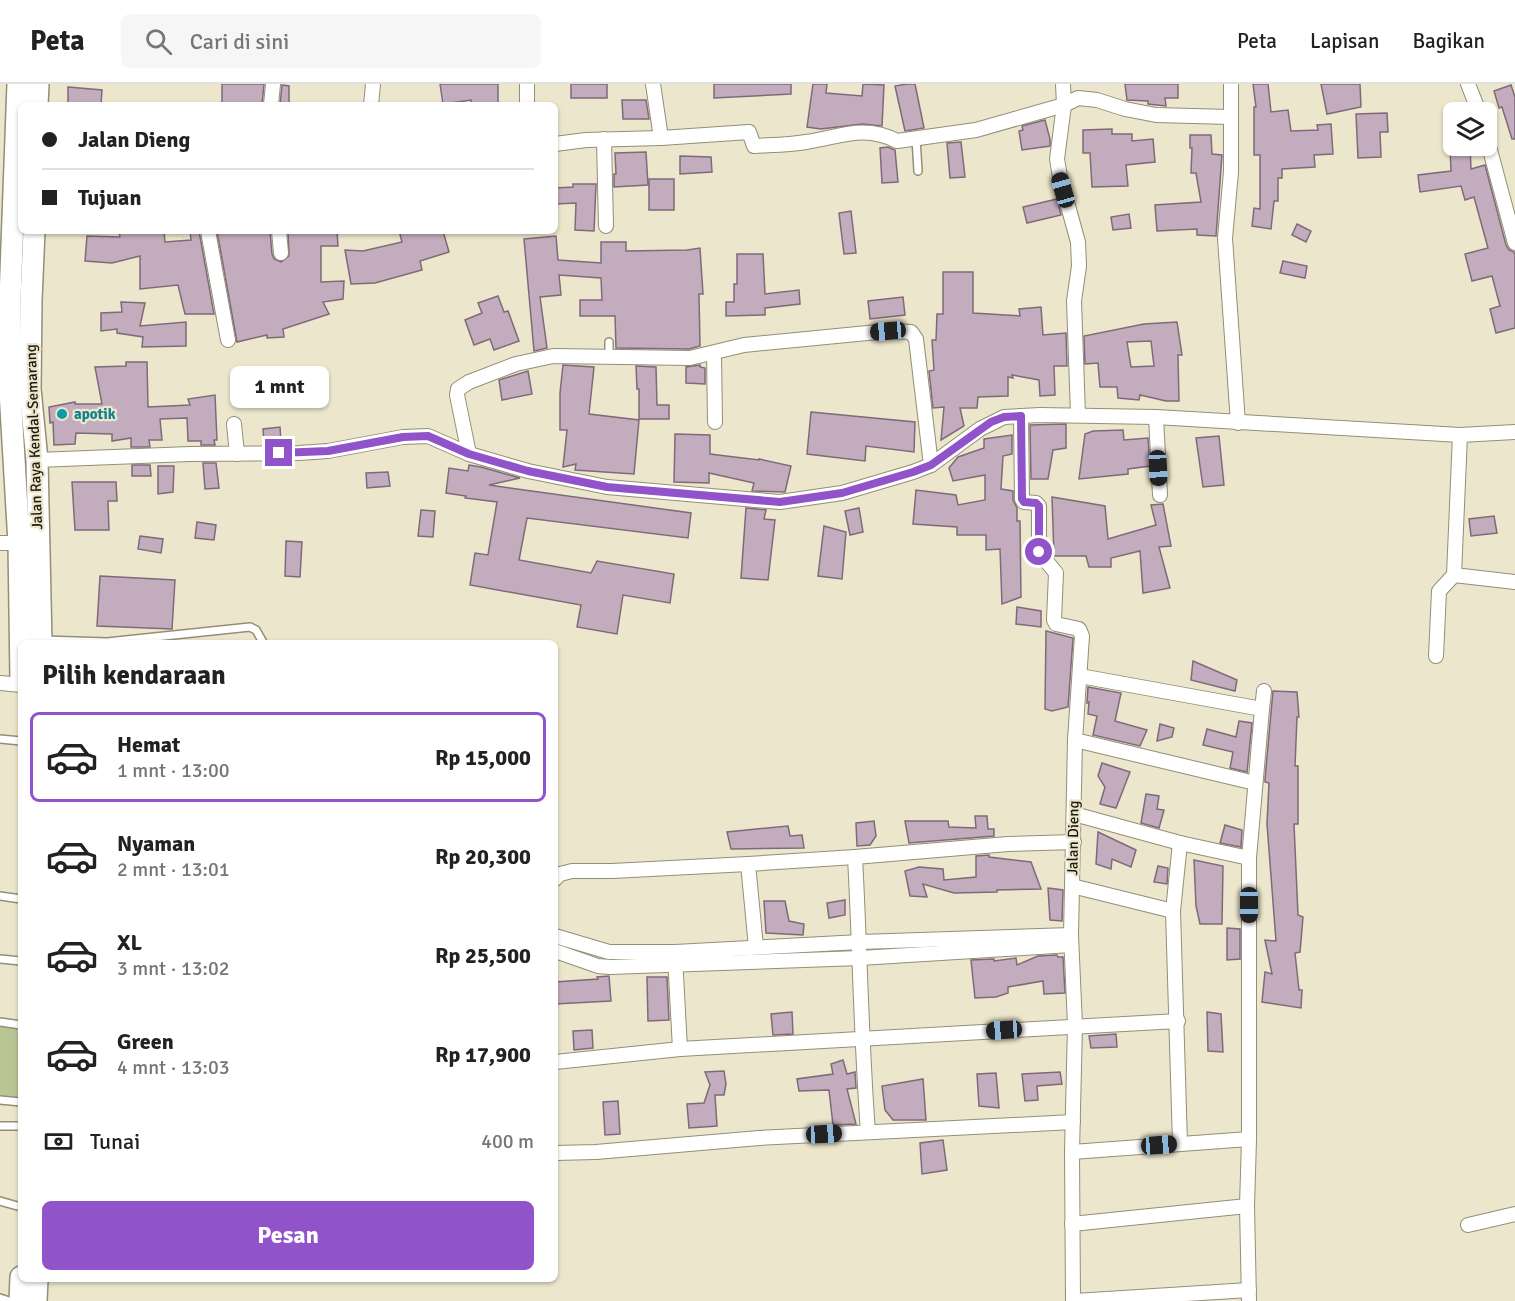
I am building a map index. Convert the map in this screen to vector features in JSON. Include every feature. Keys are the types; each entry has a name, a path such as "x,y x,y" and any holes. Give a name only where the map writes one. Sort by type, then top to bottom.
{"highway":[{"name":"Jalan Raya Kendal-Semarang","path":"18,84 10,299 20,390 37,460 41,640"},
{"path":"37,102 38,84"},
{"name":"Jalan Raya Kendal-Semarang","path":"13,340 33,234"},
{"name":"Jalan Raya Kendal-Semarang","path":"18,643 10,543 20,390"},
{"path":"20,1301 21,1282"},
{"path":"36,1301 37,1282"}],"street":[{"path":"271,102 273,84"},
{"path":"371,102 373,84"},
{"path":"527,84 527,102"},
{"path":"653,84 661,138"},
{"path":"1062,84 1064,105 1057,159 1078,242 1079,266 1074,301 1078,416"},
{"path":"1231,84 1231,172 1225,251 1238,423"},
{"path":"1468,84 1475,102"},
{"path":"558,144 604,139 749,132 754,146 807,142 855,132 886,135 897,141 976,130 1064,105 1078,98 1097,100 1125,109 1156,115 1230,117"},
{"path":"604,139 606,226"},
{"path":"1492,156 1515,243"},
{"path":"209,234 228,340"},
{"path":"279,234 281,253"},
{"path":"469,454 457,395 458,389 532,359 553,356 690,358 744,345 888,331 913,333 916,339 931,465"},
{"path":"714,354 715,422"},
{"path":"1021,416 1022,499 1024,502 1036,503 1039,506 1039,552 1056,573 1054,620 1056,624 1079,629 1081,633 1080,676 1262,709"},
{"path":"37,460 328,451 403,437 428,436 469,454 528,471 607,487 780,502 842,493 896,478 931,465 991,422 1004,417 1156,417 1460,435 1515,432"},
{"path":"1156,417 1160,495"},
{"path":"234,424 237,454"},
{"path":"1436,656 1439,591 1454,575 1460,435"},
{"path":"1454,575 1515,582"},
{"name":"Jalan Dieng","path":"1074,1301 1072,1152 1075,1025 1071,940 1075,740 1080,676"},
{"path":"0,683 18,686"},
{"path":"1074,1301 1249,1295 1247,1206 1249,858 1264,691"},
{"path":"1075,740 1255,783"},
{"path":"1074,814 1179,843 1249,858"},
{"path":"558,876 572,871 748,864 1008,844 1074,842"},
{"path":"1179,843 1173,911 1180,1144"},
{"path":"855,857 867,1132"},
{"path":"748,864 756,947"},
{"path":"1072,886 1173,911"},
{"path":"558,937 609,952 675,958 861,958 1071,940"},
{"path":"558,952 598,966 610,967 756,947 860,942 1071,940"},
{"path":"609,952 610,967"},
{"path":"675,958 680,1049"},
{"path":"558,1062 680,1049 1178,1021"},
{"path":"558,1153 596,1152 759,1138 1073,1122"},
{"path":"1072,1152 1249,1139"},
{"path":"1072,1224 1247,1206"},
{"path":"1468,1225 1515,1214"}],"lane":[{"path":"916,138 918,171"},
{"path":"609,342 609,358"},
{"path":"126,640 250,627 261,640"},
{"path":"0,739 18,741"},
{"path":"0,896 18,898"},
{"path":"0,959 18,961"},
{"path":"0,1022 18,1025"},
{"path":"0,1100 18,1102"},
{"path":"0,1126 18,1126"},
{"path":"0,1201 18,1206"},
{"path":"0,1298 9,1301"}],"green space":[{"path":"0,1022 18,1025 18,1102 0,1100"}],"building":[{"path":"222,84 264,84 262,102 222,102"},
{"path":"440,84 498,84 498,102 471,102 471,100 443,102"},
{"path":"571,84 607,84 607,98 571,98"},
{"path":"714,84 791,84 791,94 714,98"},
{"path":"813,84 827,84 826,93 862,96 863,84 884,85 882,126 862,124 821,129 807,127"},
{"path":"915,84 924,128 905,131 895,86"},
{"path":"1125,84 1178,84 1178,98 1165,98 1166,106 1148,104 1148,101 1127,100"},
{"path":"1253,84 1268,84 1271,112 1288,110 1291,131 1318,130 1317,125 1331,124 1333,154 1314,155 1315,167 1282,169 1282,178 1278,178 1278,201 1274,201 1271,229 1252,226 1254,208 1260,209 1260,155 1254,155 1254,107 1256,107"},
{"path":"1321,84 1360,84 1361,107 1327,114"},
{"path":"282,85 289,86 289,102 280,102"},
{"path":"1511,85 1515,97 1515,139 1512,139 1502,107 1499,108 1494,91"},
{"path":"68,87 102,90 101,102 68,102"},
{"path":"622,100 646,100 649,119 623,119"},
{"path":"1387,113 1388,132 1380,132 1381,157 1358,158 1356,114"},
{"path":"1045,120 1050,146 1022,150 1019,131 1023,130 1022,126"},
{"path":"1112,129 1112,134 1132,134 1132,141 1153,139 1155,162 1126,165 1128,186 1092,187 1090,153 1083,153 1083,130"},
{"path":"1190,135 1211,135 1212,154 1222,155 1216,236 1197,235 1197,229 1157,231 1155,205 1201,202 1196,173 1191,173"},
{"path":"961,142 965,177 950,178 947,143"},
{"path":"888,147 895,150 898,182 882,183 880,148"},
{"path":"646,152 648,185 614,187 615,153"},
{"path":"680,156 711,157 712,172 680,174"},
{"path":"1450,156 1470,156 1471,169 1485,165 1506,245 1515,255 1515,328 1496,333 1490,309 1500,306 1492,276 1472,281 1465,254 1488,248 1474,197 1465,200 1461,186 1420,192 1418,175 1451,171"},
{"path":"649,179 674,179 674,210 649,210"},
{"path":"573,184 596,184 594,231 575,230 576,203 558,204 558,188 573,187"},
{"path":"1057,199 1061,215 1027,223 1023,207"},
{"path":"851,211 856,253 844,254 839,213"},
{"path":"1129,214 1131,228 1113,230 1111,217"},
{"path":"1297,224 1311,231 1306,242 1292,235"},
{"path":"120,234 164,234 165,242 191,240 190,234 200,234 214,314 185,314 178,285 140,289 140,256 112,263 85,261 87,236 120,237"},
{"path":"218,234 270,234 272,254 274,259 281,262 289,256 288,234 337,234 338,246 321,246 321,282 344,281 343,299 323,302 329,314 283,329 284,337 267,338 267,335 237,342"},
{"path":"400,234 444,234 449,252 420,261 422,270 375,283 351,284 345,250 363,251 402,242"},
{"path":"556,236 558,260 601,263 601,242 626,242 626,251 700,248 703,294 699,294 700,346 689,349 616,348 615,316 580,316 580,300 602,300 601,278 559,275 561,295 540,297 547,348 534,351 524,239"},
{"path":"737,254 763,254 765,294 799,290 800,304 765,308 765,315 726,316 726,302 734,302 734,284 737,284"},
{"path":"1283,261 1307,266 1305,278 1280,273"},
{"path":"943,272 973,272 973,313 1020,316 1019,309 1041,307 1043,335 1066,333 1067,366 1054,366 1055,395 1040,396 1039,380 1012,375 1013,378 1008,377 1008,396 978,397 977,408 960,408 964,426 941,440 944,407 933,408 929,371 934,370 932,340 936,340 937,314 943,314"},
{"path":"498,296 504,312 508,311 519,341 494,350 490,339 474,345 465,320 482,313 478,303"},
{"path":"903,297 905,315 870,319 868,301"},
{"path":"121,302 145,303 140,326 186,322 186,346 142,347 143,337 117,333 117,329 101,331 101,313 122,312"},
{"path":"1177,322 1182,355 1178,355 1179,401 1166,401 1140,395 1139,400 1118,398 1117,387 1100,387 1098,363 1085,364 1084,336 1144,324","holes":["1151,341 1154,366 1131,367 1127,342"]},
{"path":"126,362 147,362 148,407 190,405 188,399 215,395 217,440 214,440 215,445 201,445 201,441 188,441 187,418 160,419 162,440 149,440 150,447 131,447 131,438 112,441 112,434 76,433 75,444 54,445 53,422 50,423 49,407 75,402 75,404 102,404 95,367 126,366"},
{"path":"563,365 594,367 589,414 639,420 634,474 575,470 576,464 563,467 567,430 560,430"},
{"path":"700,365 705,368 705,384 686,383 686,367"},
{"path":"636,366 656,367 657,405 669,405 669,419 639,419"},
{"path":"528,371 532,394 502,400 499,380"},
{"path":"811,412 915,422 914,452 866,446 865,461 807,454"},
{"path":"1066,424 1066,448 1053,450 1048,479 1031,479 1030,425"},
{"path":"280,427 281,442 264,444 263,429"},
{"path":"1123,430 1124,440 1148,438 1150,466 1128,469 1128,474 1079,479 1085,434 1093,431"},
{"path":"675,434 710,435 710,454 759,459 791,466 785,492 752,491 754,483 709,473 709,483 674,482"},
{"path":"1012,435 1012,454 1003,456 1001,489 1013,491 1017,521 1020,521 1021,597 1002,604 1000,549 986,550 986,535 957,535 957,527 913,524 916,490 956,495 958,505 985,500 985,475 953,481 949,468 958,457 984,448 984,439"},
{"path":"1219,436 1224,485 1203,487 1196,438"},
{"path":"203,463 216,463 219,488 205,489"},
{"path":"132,465 150,465 151,476 132,476"},
{"path":"469,465 520,478 489,485 691,513 688,538 527,518 519,560 591,573 597,561 674,574 670,603 623,595 617,634 577,627 581,605 470,585 475,553 488,555 497,502 446,493 449,468 468,471"},
{"path":"158,466 174,466 173,492 158,494"},
{"path":"388,472 390,486 367,488 366,473"},
{"path":"72,482 116,482 117,501 108,501 109,530 75,530"},
{"path":"1052,497 1105,506 1108,539 1156,525 1151,505 1163,504 1171,546 1159,547 1170,588 1143,593 1140,551 1111,558 1111,567 1089,567 1086,556 1054,556"},
{"path":"746,508 766,510 764,519 775,520 768,580 741,578"},
{"path":"859,508 863,532 850,535 845,511"},
{"path":"421,510 435,511 433,537 418,536"},
{"path":"1494,516 1497,533 1471,536 1469,519"},
{"path":"197,522 216,525 214,540 195,538"},
{"path":"824,526 846,532 842,579 818,576"},
{"path":"140,536 163,539 161,553 138,549"},
{"path":"286,541 302,542 300,577 285,576"},
{"path":"100,576 175,580 172,629 97,626"},
{"path":"1017,607 1041,611 1041,627 1016,624"},
{"path":"1046,631 1073,638 1068,707 1052,711 1045,709"},
{"path":"1193,661 1237,680 1235,691 1191,680"},
{"path":"1088,687 1121,693 1115,721 1147,730 1140,746 1093,735 1097,716 1088,714"},
{"path":"1273,691 1297,692 1299,717 1297,717 1295,766 1298,766 1298,824 1294,824 1298,915 1303,917 1300,952 1295,953 1299,990 1302,990 1301,1008 1262,1002 1265,972 1272,974 1265,940 1276,941 1267,824 1269,783 1265,782"},
{"path":"1239,721 1252,723 1247,772 1230,768 1233,752 1203,745 1207,729 1236,737"},
{"path":"1160,724 1174,728 1172,737 1157,741"},
{"path":"1102,763 1130,772 1116,808 1100,804 1105,787 1098,776"},
{"path":"1146,794 1159,796 1157,809 1164,810 1159,828 1141,823"},
{"path":"975,816 987,816 988,829 994,829 994,836 909,843 905,821 948,821 949,827 976,828"},
{"path":"874,821 876,836 870,845 857,846 856,823"},
{"path":"1225,825 1242,830 1241,847 1220,843"},
{"path":"788,826 790,836 802,835 804,848 731,849 727,832"},
{"path":"1098,832 1136,850 1131,867 1112,859 1111,869 1096,864"},
{"path":"989,855 989,857 1031,862 1041,889 954,893 923,884 927,897 910,896 905,871 919,867 943,869 944,880 976,877 976,856"},
{"path":"1194,860 1223,866 1222,924 1200,924 1196,906"},
{"path":"1158,866 1168,868 1167,884 1154,882"},
{"path":"1048,888 1063,890 1062,921 1050,920"},
{"path":"845,900 845,915 829,918 827,903"},
{"path":"764,901 785,901 789,921 804,924 803,935 766,933"},
{"path":"1227,928 1240,929 1240,959 1227,960"},
{"path":"1038,956 1063,957 1065,993 1044,994 1043,981 1008,987 1008,993 996,997 975,998 971,960 994,959 994,961 1016,958 1017,965"},
{"path":"609,976 611,1001 558,1004 558,982 598,979 597,977"},
{"path":"647,977 667,977 669,1020 648,1021"},
{"path":"792,1012 793,1034 773,1035 771,1014"},
{"path":"1207,1012 1221,1014 1223,1052 1208,1051"},
{"path":"592,1030 593,1048 574,1050 573,1031"},
{"path":"1116,1034 1117,1047 1091,1048 1089,1036"},
{"path":"843,1060 847,1074 855,1072 856,1088 847,1089 856,1124 833,1125 829,1090 799,1091 797,1079 833,1074 831,1064"},
{"path":"724,1071 726,1084 724,1095 715,1095 717,1126 689,1128 687,1104 704,1103 710,1085 705,1072"},
{"path":"1060,1072 1062,1084 1037,1086 1038,1100 1025,1101 1022,1074"},
{"path":"996,1073 999,1108 979,1106 977,1074"},
{"path":"923,1079 926,1120 893,1120 885,1110 882,1086"},
{"path":"618,1101 620,1134 605,1135 603,1102"},
{"path":"943,1140 947,1170 922,1174 920,1143"}],"place":[{"name":"apotik","path":"62,414"}],"route":[{"path":"279,453 328,451 403,437 428,436 469,454 528,471 607,487 780,502 842,493 913,472 931,465 991,422 1004,417 1021,416 1022,499 1024,502 1036,503 1039,506 1039,552"}]}
